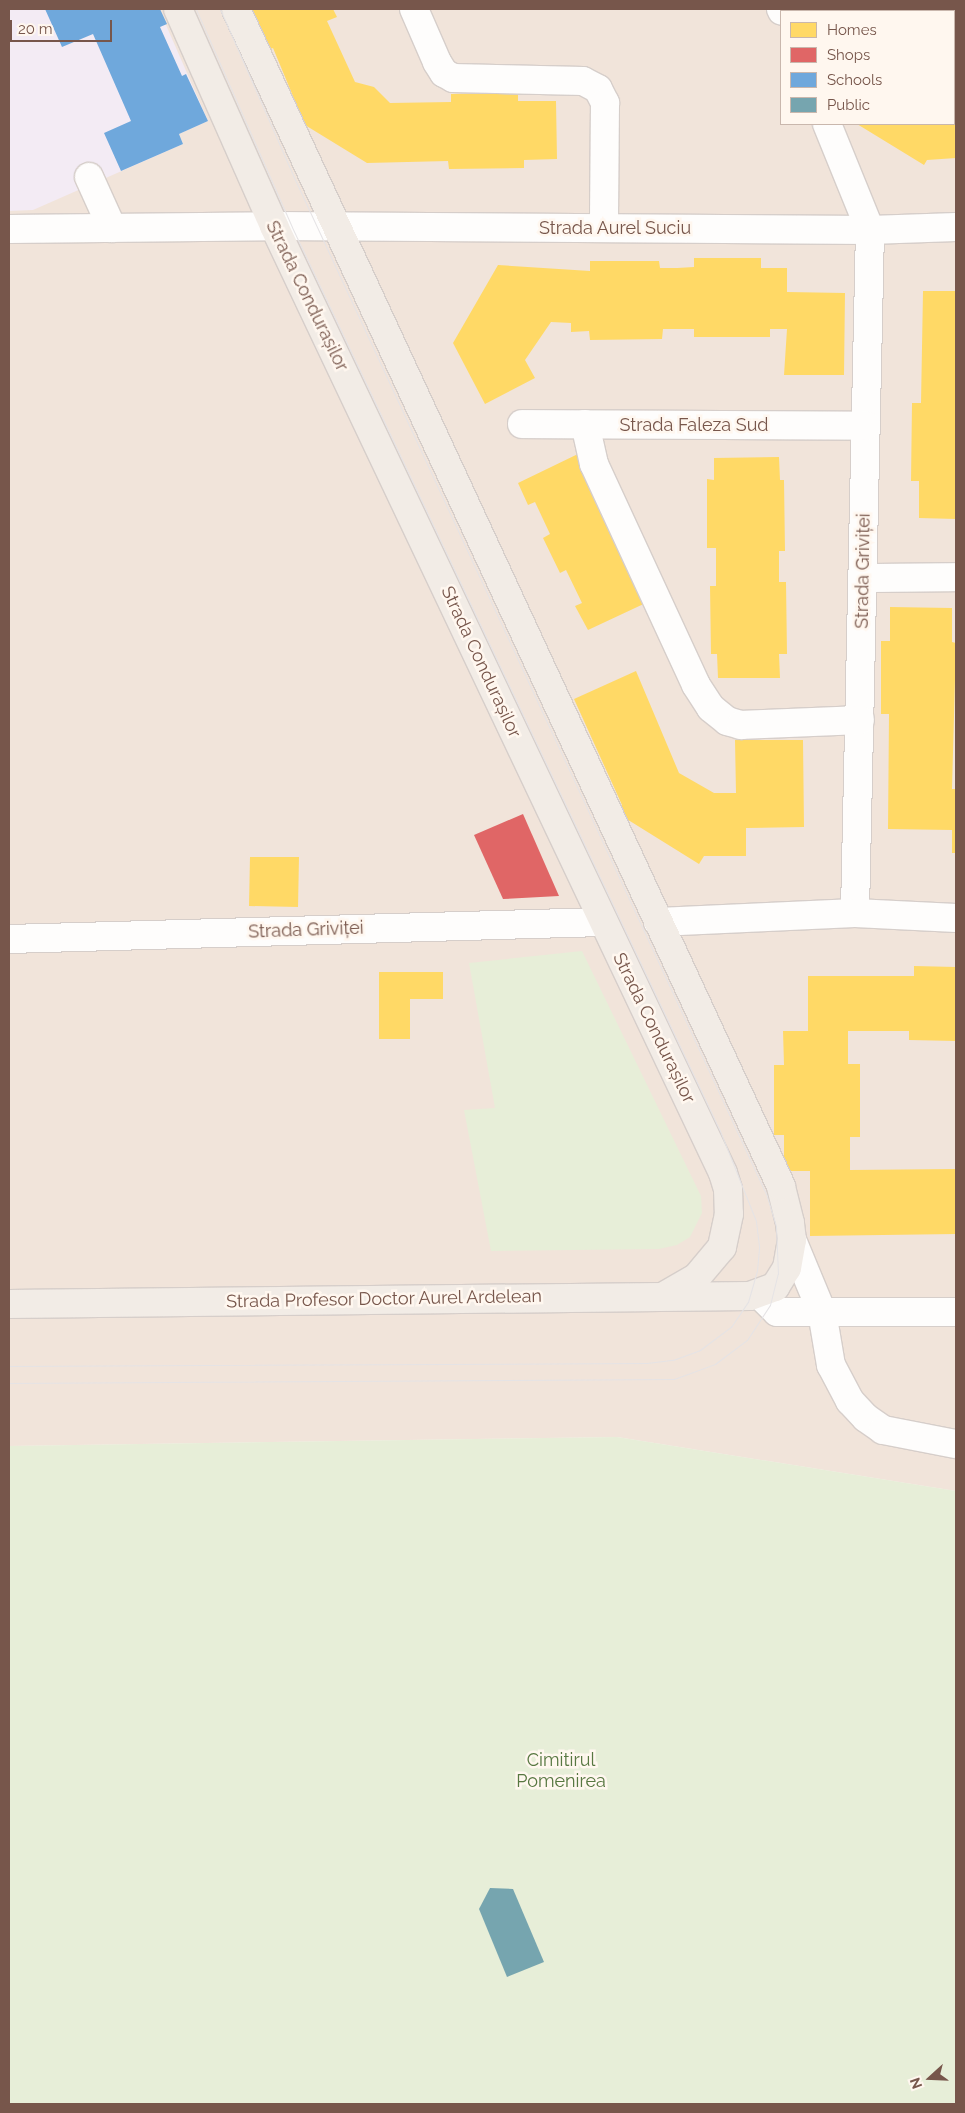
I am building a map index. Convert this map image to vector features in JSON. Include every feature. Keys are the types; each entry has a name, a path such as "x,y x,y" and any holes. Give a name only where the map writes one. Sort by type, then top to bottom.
{"main road":[{"name":"Strada Condurașilor","path":"178,9 274,226 603,922 671,1060 728,1189 728,1228 717,1257 697,1277 664,1296"},
{"path":"236,9 780,1186 792,1240 787,1268 781,1282 760,1295"},
{"name":"Strada Profesor Doctor Aurel Ardelean","path":"9,1304 760,1295"}],"street":[{"path":"414,9 437,62 444,73 453,78 583,81 598,89 605,103 604,228"},
{"path":"827,125 870,230"},
{"path":"89,177 112,228"},
{"name":"Strada Aurel Suciu","path":"9,229 274,226 870,230 956,227"},
{"name":"Strada Griviței","path":"856,913 870,230"},
{"name":"Strada Faleza Sud","path":"522,424 866,426"},
{"path":"585,424 594,464 696,685 711,708 727,721 741,725 860,720"},
{"path":"863,578 956,577"},
{"path":"658,922 856,913 956,918"},
{"name":"Strada Griviței","path":"9,939 603,922"},
{"path":"792,1240 822,1312 829,1356 838,1382 866,1418 883,1430 956,1444"},
{"name":"Strada Profesor Doctor Aurel Ardelean","path":"760,1295 806,1296 822,1312"},
{"path":"822,1312 956,1312"}],"shaded area":[{"path":"9,9 956,9 956,1491 617,1437 9,1446"},
{"path":"9,9 159,9 208,121 179,134 183,144 33,210 9,211"}],"green space":[{"path":"582,951 701,1196 702,1213 690,1237 677,1245 659,1249 491,1251 464,1110 495,1108 469,963"},
{"name":"Cimitirul Pomenirea","path":"617,1437 956,1491 956,2104 9,2104 9,1446"}],"building: Homes":[{"path":"247,9 333,9 337,17 327,21 355,82 374,87 390,103 451,102 451,94 518,93 518,101 556,101 557,159 524,160 524,168 449,169 448,161 367,163 305,125 273,48 265,51"},
{"path":"800,9 888,10 800,10"},
{"path":"859,125 955,125 956,158 927,160 924,165"},
{"path":"694,258 761,258 761,268 787,268 787,292 845,293 844,375 784,375 787,329 770,329 770,337 694,337 694,329 663,329 662,339 590,340 589,331 571,332 571,323 551,322 525,360 535,378 485,404 453,343 498,265 590,271 590,261 659,261 660,268 677,268 694,267"},
{"path":"923,291 956,291 956,519 919,518 919,481 911,481 912,403 921,403"},
{"path":"580,453 650,601 588,630 575,606 582,603 566,570 560,573 543,538 550,534 535,502 528,505 518,483"},
{"path":"779,457 780,480 784,480 785,551 779,551 779,582 786,582 787,654 779,654 780,678 718,678 717,654 711,654 710,586 716,586 716,548 707,548 707,479 714,480 714,458"},
{"path":"890,607 952,608 952,642 956,643 952,789 956,789 956,853 952,853 952,830 888,829 889,714 881,714 881,641 890,641"},
{"path":"636,671 679,773 714,793 736,793 735,740 803,740 804,827 746,828 746,856 704,856 699,864 617,813 622,805 574,699"},
{"path":"250,857 299,857 298,907 249,906"},
{"path":"914,966 956,967 956,1041 909,1040 909,1031 848,1031 848,1064 860,1064 860,1137 850,1137 850,1170 956,1169 956,1234 810,1236 810,1171 784,1171 784,1135 774,1135 774,1065 784,1065 783,1031 808,1031 808,976 914,976"},
{"path":"379,972 443,972 443,999 410,999 410,1039 379,1039"}],"building: Shops":[{"path":"523,814 559,896 503,899 474,835"}],"building: Schools":[{"path":"45,9 160,9 167,24 160,27 182,76 186,74 208,121 179,134 183,144 121,171 104,133 131,121 93,34 62,47"}],"building: Public":[{"path":"490,1888 513,1889 544,1962 507,1977 479,1909"}],"tram line":[{"path":"9,1366 647,1363 673,1360 700,1350 731,1327 748,1302 757,1271 759,1246 756,1221 720,1131 292,227 196,9"},
{"path":"9,1383 674,1379 715,1364 747,1340 770,1305 778,1274 776,1226 767,1196 296,182 220,9"}]}
